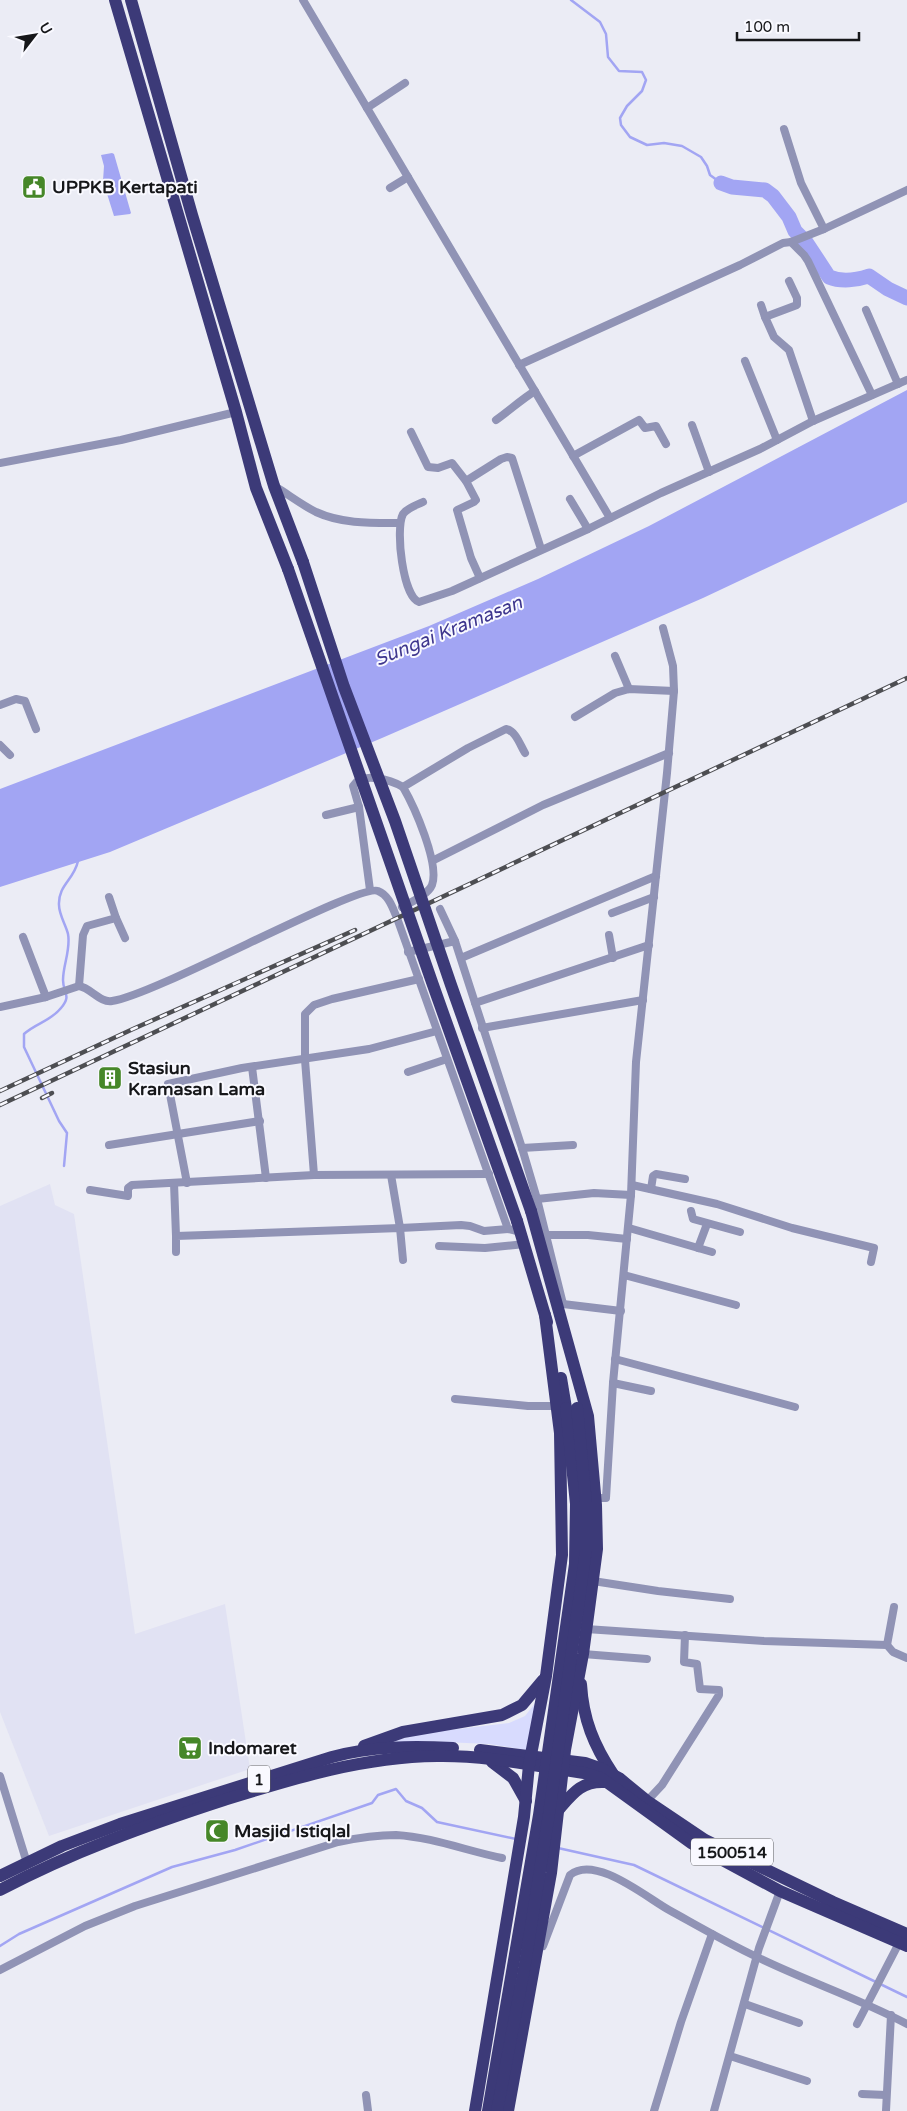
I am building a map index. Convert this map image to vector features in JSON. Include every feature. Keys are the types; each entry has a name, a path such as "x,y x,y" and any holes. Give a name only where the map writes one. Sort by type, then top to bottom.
{"highway":[{"path":"115,0 236,412 256,488 288,569 516,1227 525,1244 558,1366 586,1502 586,1550 549,1814 524,1970 497,2111"},
{"path":"133,1 143,43 192,215 274,486 303,562 344,686 395,821 450,985 532,1211 560,1307 588,1416 597,1549 551,1873 508,2111"},
{"path":"128,46 143,43"},
{"path":"488,2111 539,1815 575,1564 576,1504 566,1407 560,1307"},
{"path":"475,2111 524,1817 530,1761 546,1676 562,1556 560,1434 566,1407"},
{"path":"558,1814 579,1787 611,1778 590,1733 583,1706 580,1669"},
{"path":"348,1752 403,1732 502,1715 514,1710 528,1700 546,1676"},
{"name":"1","path":"0,1876 62,1846 128,1821 348,1752 428,1747 567,1767"},
{"name":"1","path":"0,1890 35,1872 127,1832 329,1768 409,1757 439,1756 530,1761"},
{"path":"488,1760 499,1765 513,1778 526,1801"},
{"name":"1500514","path":"567,1767 611,1778 705,1840 833,1902 904,1941"},
{"name":"1500514","path":"611,1778 691,1842 780,1891 904,1941"}],"street":[{"path":"303,0 610,518"},
{"path":"367,108 405,83"},
{"path":"784,129 801,183 824,229"},
{"path":"390,188 408,177"},
{"path":"520,365 740,265 783,243 793,242 824,229 907,190"},
{"path":"793,242 808,261 872,394"},
{"path":"765,318 797,305 797,298 789,281"},
{"path":"761,306 776,339 789,350 813,421"},
{"path":"866,310 898,384"},
{"path":"745,361 777,440"},
{"path":"423,502 406,511 400,523 400,558 416,601 435,598 480,578 777,440 813,421 907,380"},
{"path":"496,420 519,404 523,398 535,391"},
{"path":"0,463 120,440 236,412"},
{"path":"573,456 639,420 645,428 656,426 666,444"},
{"path":"692,425 709,472"},
{"path":"411,432 428,467 438,468 452,463 466,481 476,500 457,510 471,558 480,578"},
{"path":"466,481 501,459 507,456 512,458 541,549"},
{"path":"274,486 316,512 332,517 352,522 400,523"},
{"path":"570,499 588,529"},
{"path":"595,1498 606,1498 613,1383 629,1228 636,1062 674,691 673,666 663,628"},
{"path":"615,656 629,689"},
{"path":"575,716 615,693 629,689 674,691"},
{"path":"0,704 16,699 25,701 36,729"},
{"path":"403,787 468,748 506,729 511,730 525,754"},
{"path":"0,744 10,755"},
{"path":"434,860 543,806 669,754"},
{"path":"370,890 359,807 353,786 355,782 375,778 387,779 403,787 434,860 434,880 429,890 395,912"},
{"path":"326,815 359,807"},
{"path":"461,958 656,876"},
{"path":"0,1007 75,987 91,991 106,1001 116,1000 164,982 339,902 370,890 378,890 389,900 395,912 489,1174 516,1227 484,1231 461,1225 176,1236"},
{"path":"110,897 116,918 125,938"},
{"path":"612,913 654,897"},
{"path":"440,909 461,958 522,1148 546,1235 560,1307 621,1311"},
{"path":"75,987 84,930 91,924 116,918"},
{"path":"609,935 613,958"},
{"path":"23,937 46,996"},
{"path":"408,952 455,941"},
{"path":"475,1003 649,945"},
{"path":"314,1175 305,1060 306,1014 308,1009 332,999 419,979"},
{"path":"482,1028 643,1000"},
{"path":"187,1183 168,1084 252,1067 369,1049 437,1031"},
{"path":"408,1072 447,1059"},
{"path":"252,1067 266,1178"},
{"path":"109,1145 260,1121"},
{"path":"522,1148 573,1145"},
{"path":"90,1190 128,1196 128,1188 132,1185 314,1175 489,1174"},
{"path":"650,1189 653,1176 656,1174 685,1178"},
{"path":"391,1175 400,1228 403,1260"},
{"path":"174,1183 176,1252"},
{"path":"632,1184 717,1204 792,1228 874,1248 871,1262"},
{"path":"537,1199 594,1193 631,1195"},
{"path":"691,1212 692,1218 707,1224 740,1232"},
{"path":"698,1248 707,1224"},
{"path":"629,1228 712,1252"},
{"path":"546,1235 588,1235 627,1239"},
{"path":"439,1246 485,1248 525,1244"},
{"path":"624,1275 736,1305"},
{"path":"616,1359 795,1407"},
{"path":"613,1383 651,1391"},
{"path":"455,1399 528,1406 566,1407"},
{"path":"593,1581 658,1592 730,1599"},
{"path":"887,1645 894,1607"},
{"path":"586,1629 764,1641 887,1645 893,1652 907,1658"},
{"path":"647,1801 662,1785 719,1695 719,1690 700,1689 697,1664 684,1662 685,1635"},
{"path":"583,1654 647,1659"},
{"path":"0,1776 27,1863"},
{"path":"0,1970 85,1926 135,1906 338,1842 364,1837 396,1835 431,1840 502,1858"},
{"path":"533,1970 567,1881 570,1875 580,1870 607,1874 618,1878 667,1909 756,1957 868,2002 907,2024"},
{"path":"714,2111 745,2004 756,1957 780,1891"},
{"path":"654,2111 681,2022 712,1934"},
{"path":"857,2024 882,1974 904,1941"},
{"path":"745,2004 799,2023"},
{"path":"886,2111 891,2015"},
{"path":"730,2056 807,2081"},
{"path":"862,2094 886,2095"},
{"path":"366,2095 368,2111"}],"shaded area":[{"path":"50,1184 55,1205 74,1214 135,1634 225,1604 250,1769 49,1836 0,1712 0,1206"},
{"path":"536,1702 527,1750 489,1744 421,1741 382,1744 424,1733 509,1723 525,1716"}],"water":[{"path":"114,154 130,214 114,216 103,181 104,166 101,155"},
{"name":"Sungai Kramasan","path":"907,390 907,502 703,598 382,738 110,852 0,887 0,789 429,626 538,579 649,526"}],"waterway":[{"path":"571,0 600,22 606,34 608,57 619,71 642,72 646,80 642,91 627,106 620,118 621,125 630,137 647,145 664,143 682,146 701,157 710,175 721,183"},
{"path":"721,183 732,187 765,190 773,196 789,217 795,231 806,242 829,277 849,280 869,276 888,289 907,298"},
{"path":"64,1166 67,1133 59,1121 24,1047 24,1034 53,1016 66,1000 63,980 69,940 60,912 59,898 78,861"},
{"path":"0,1946 19,1934 172,1867 235,1850 372,1803 378,1795 396,1789 406,1801 422,1808 437,1822 516,1839"},
{"path":"558,1848 634,1865 907,1997"}],"railway":[{"path":"0,1105 907,678"},
{"path":"0,1091 133,1029 355,930"},
{"path":"42,1098 52,1093"}],"place":[{"name":"UPPKB Kertapati","path":"34,187"},
{"name":"Stasiun Kramasan Lama","path":"110,1078"},
{"name":"Indomaret","path":"190,1748"},
{"name":"Masjid Istiqlal","path":"217,1831"}]}
